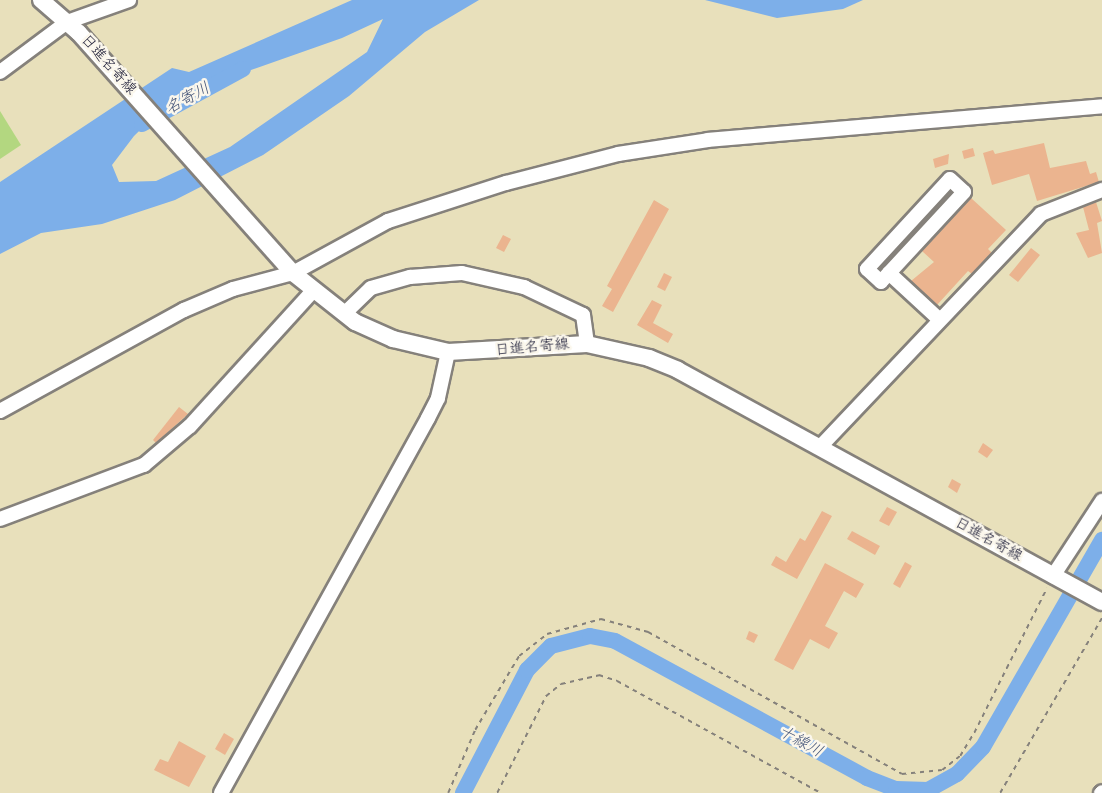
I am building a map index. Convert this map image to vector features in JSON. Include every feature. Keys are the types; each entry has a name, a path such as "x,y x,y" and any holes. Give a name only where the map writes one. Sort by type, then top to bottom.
{"main road":[{"name":"日進名寄線","path":"41,0 73,27 293,273 344,314 393,339 448,352 586,344 617,348 678,370 1101,601"}],"street":[{"path":"0,72 73,27 129,0"},
{"path":"0,411 184,310 233,289 293,273 388,221 506,183 618,154 781,132 1102,106"},
{"path":"950,179 964,192 924,235 881,282 867,269 950,179"},
{"path":"820,447 1041,214 1102,189"},
{"path":"910,222 924,235"},
{"path":"344,314 371,288 410,277 462,273 524,287 583,315 586,344"},
{"path":"889,273 940,320"},
{"path":"0,519 144,465 190,426 314,291"},
{"path":"221,793 438,398 448,352"},
{"path":"1058,578 1102,501"}],"path":[{"path":"448,793 475,730 519,656 547,634 601,619 648,632 902,774 942,770 960,756 974,733 1058,578"},
{"path":"1000,793 1102,618"},
{"path":"497,793 546,696 561,684 599,675 820,793"}],"green space":[{"path":"0,111 21,145 0,159"}],"water":[{"path":"352,0 479,0 425,32 349,96 263,155 175,200 102,224 41,233 0,254 0,182 172,68 189,72","holes":["383,19 367,52 230,147 156,181 119,182 112,165 134,136 174,97 342,38"]},
{"path":"705,0 863,0 843,9 777,18"}],"building":[{"path":"1044,143 1050,168 1086,161 1090,174 1096,172 1099,182 1037,201 1029,174 992,185 983,153 993,150 995,154"},
{"path":"973,148 975,156 964,159 962,151"},
{"path":"949,154 948,164 935,168 933,159"},
{"path":"971,198 1006,230 988,249 992,253 972,274 968,271 937,305 911,281 934,262 922,251"},
{"path":"654,200 669,209 613,312 602,306 612,289 607,286"},
{"path":"1096,202 1102,221 1097,223 1102,253 1088,258 1076,233 1089,230 1083,207"},
{"path":"503,235 511,239 504,252 496,248"},
{"path":"1031,248 1040,255 1018,282 1009,275"},
{"path":"664,273 672,277 665,291 657,287"},
{"path":"652,300 662,305 653,323 673,334 668,343 637,325"},
{"path":"179,407 188,414 156,443 153,440"},
{"path":"983,443 993,450 987,458 978,452"},
{"path":"952,479 961,484 957,493 948,487"},
{"path":"887,507 897,512 889,526 879,521"},
{"path":"822,511 832,516 797,579 771,565 776,556 786,562 800,538 805,541"},
{"path":"852,531 880,546 875,555 847,539"},
{"path":"905,562 912,566 900,588 893,584"},
{"path":"825,563 864,584 856,598 844,591 825,626 838,633 829,649 810,639 793,670 774,660"},
{"path":"749,631 758,635 754,643 746,639"},
{"path":"224,733 234,739 225,755 215,749"},
{"path":"179,741 206,756 189,787 154,770 160,759 168,762"}],"waterway":[{"name":"名寄川","path":"142,124 243,69"},
{"name":"十線川","path":"463,793 527,670 551,646 590,636 615,641 867,778 896,789 928,790 957,774 983,747 1102,540"}]}
